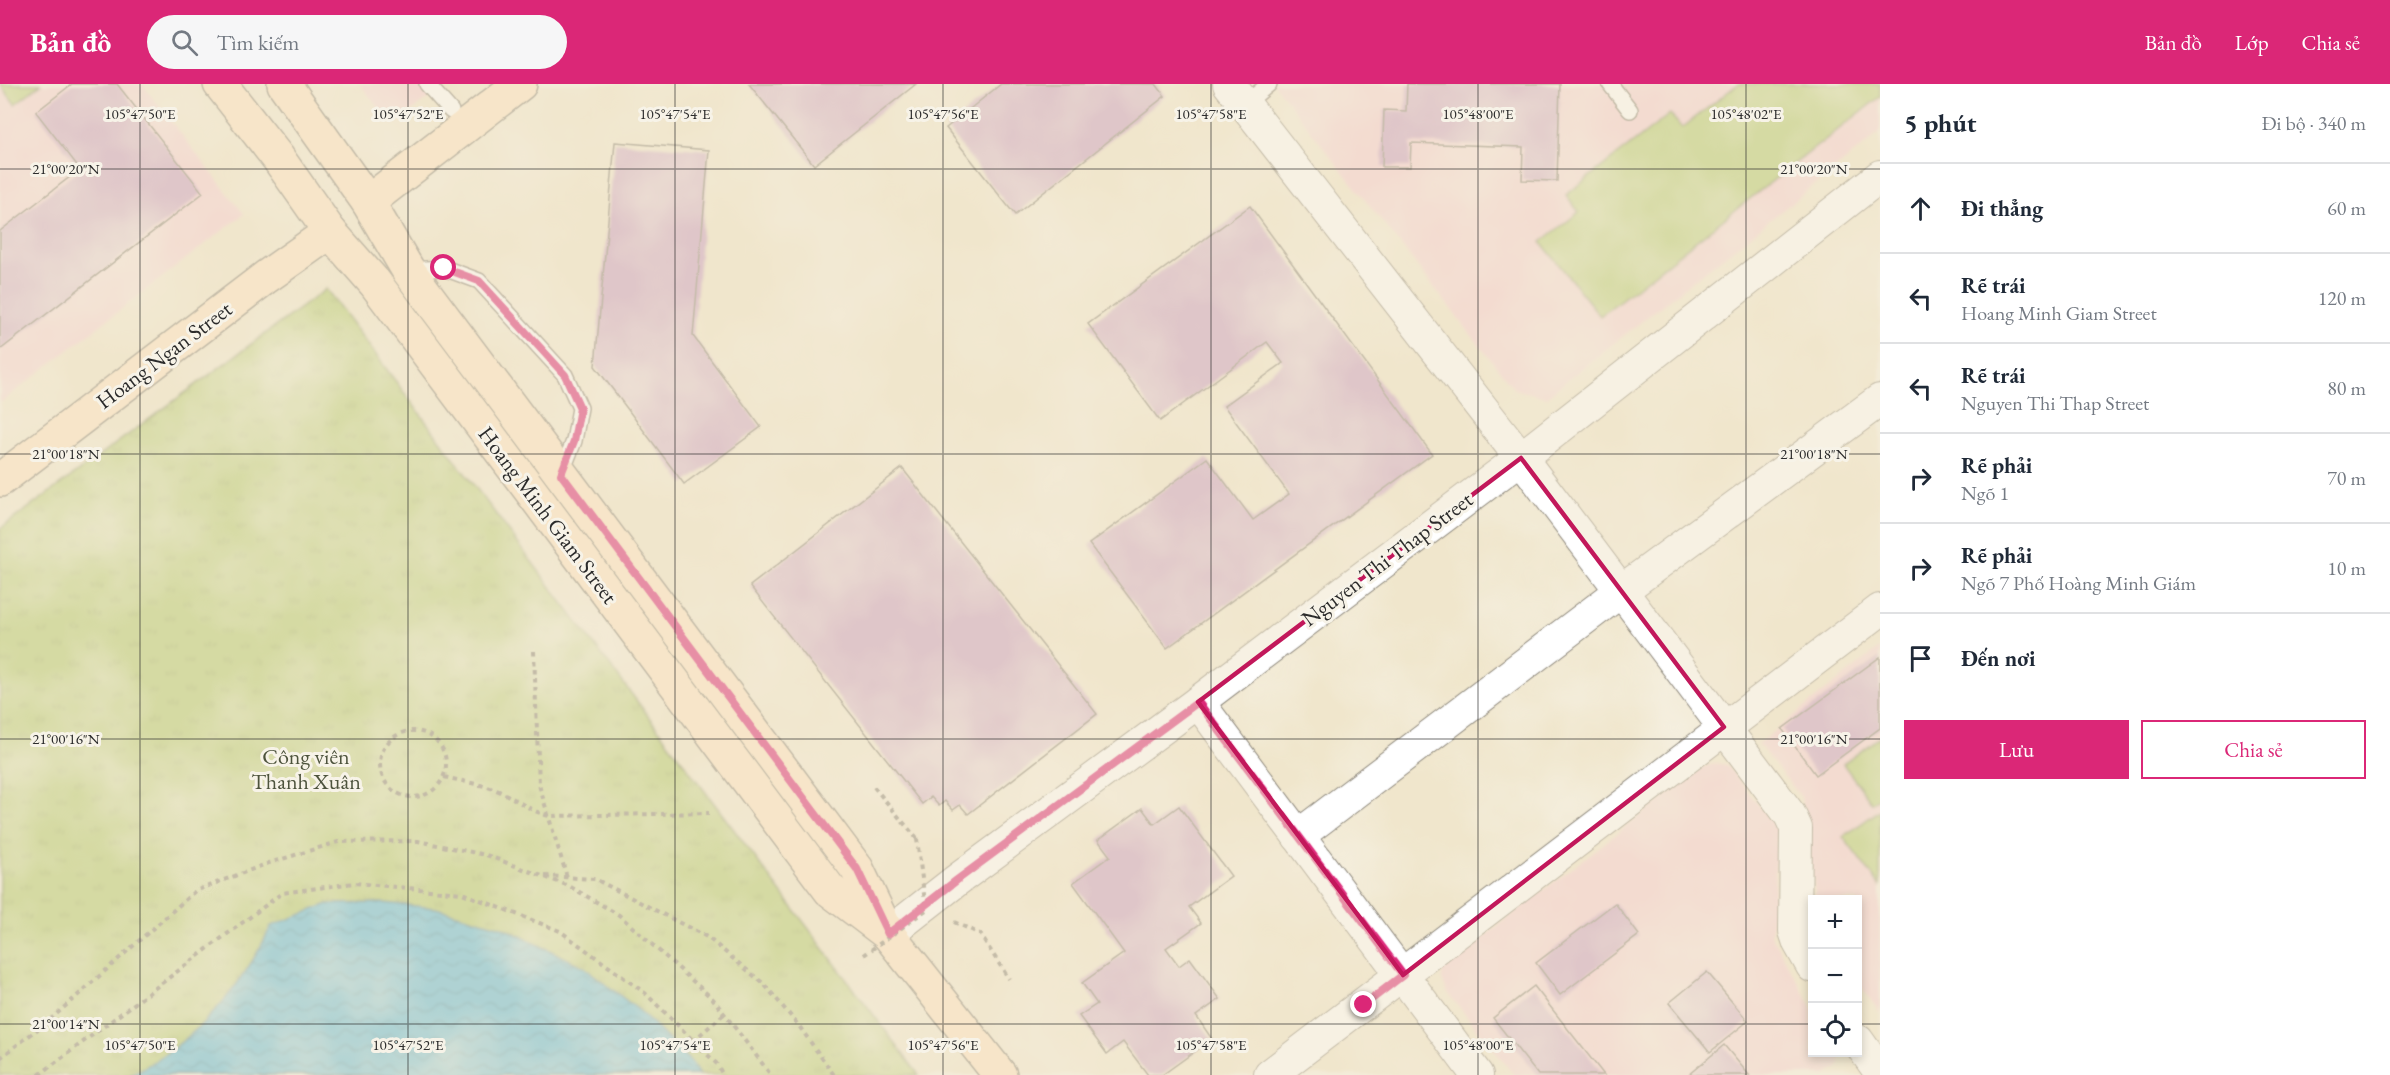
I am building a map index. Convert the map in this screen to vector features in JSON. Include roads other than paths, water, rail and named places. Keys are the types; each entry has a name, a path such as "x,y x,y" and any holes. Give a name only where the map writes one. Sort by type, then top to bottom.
{"street":[{"name":"Hoang Minh Giam Street","path":"220,84 278,158 330,232 375,283 830,890 888,934"},
{"name":"Hoang Minh Giam Street","path":"284,84 368,202 408,270 857,869 888,934 999,1075"},
{"path":"368,202 520,84"},
{"path":"1237,94 1521,458 1790,815 1796,828 1795,931 1808,959"},
{"name":"Nguyen Thi Thap Street","path":"888,934 967,872 1198,702 1521,458 1880,176"},
{"name":"Hoang Ngan Street","path":"0,480 266,277 330,232"},
{"path":"1298,836 1621,591 1880,400"},
{"path":"1270,1075 1880,610"},
{"path":"1198,702 1477,1075"},
{"path":"1862,1048 1880,1072"}],"lane":[{"path":"427,84 451,111"},
{"path":"1237,94 1269,84"},
{"path":"1610,84 1630,110"},
{"path":"408,270 444,268 479,281 565,375 580,408 574,441 561,474"}],"water":[{"path":"384,903 436,908 502,927 584,967 641,1012 691,1062 699,1075 130,1075 175,1047 213,1012 245,972 271,926 328,904"}],"park label":[{"name":"Công viên Thanh Xuân","path":"306,768"}]}
